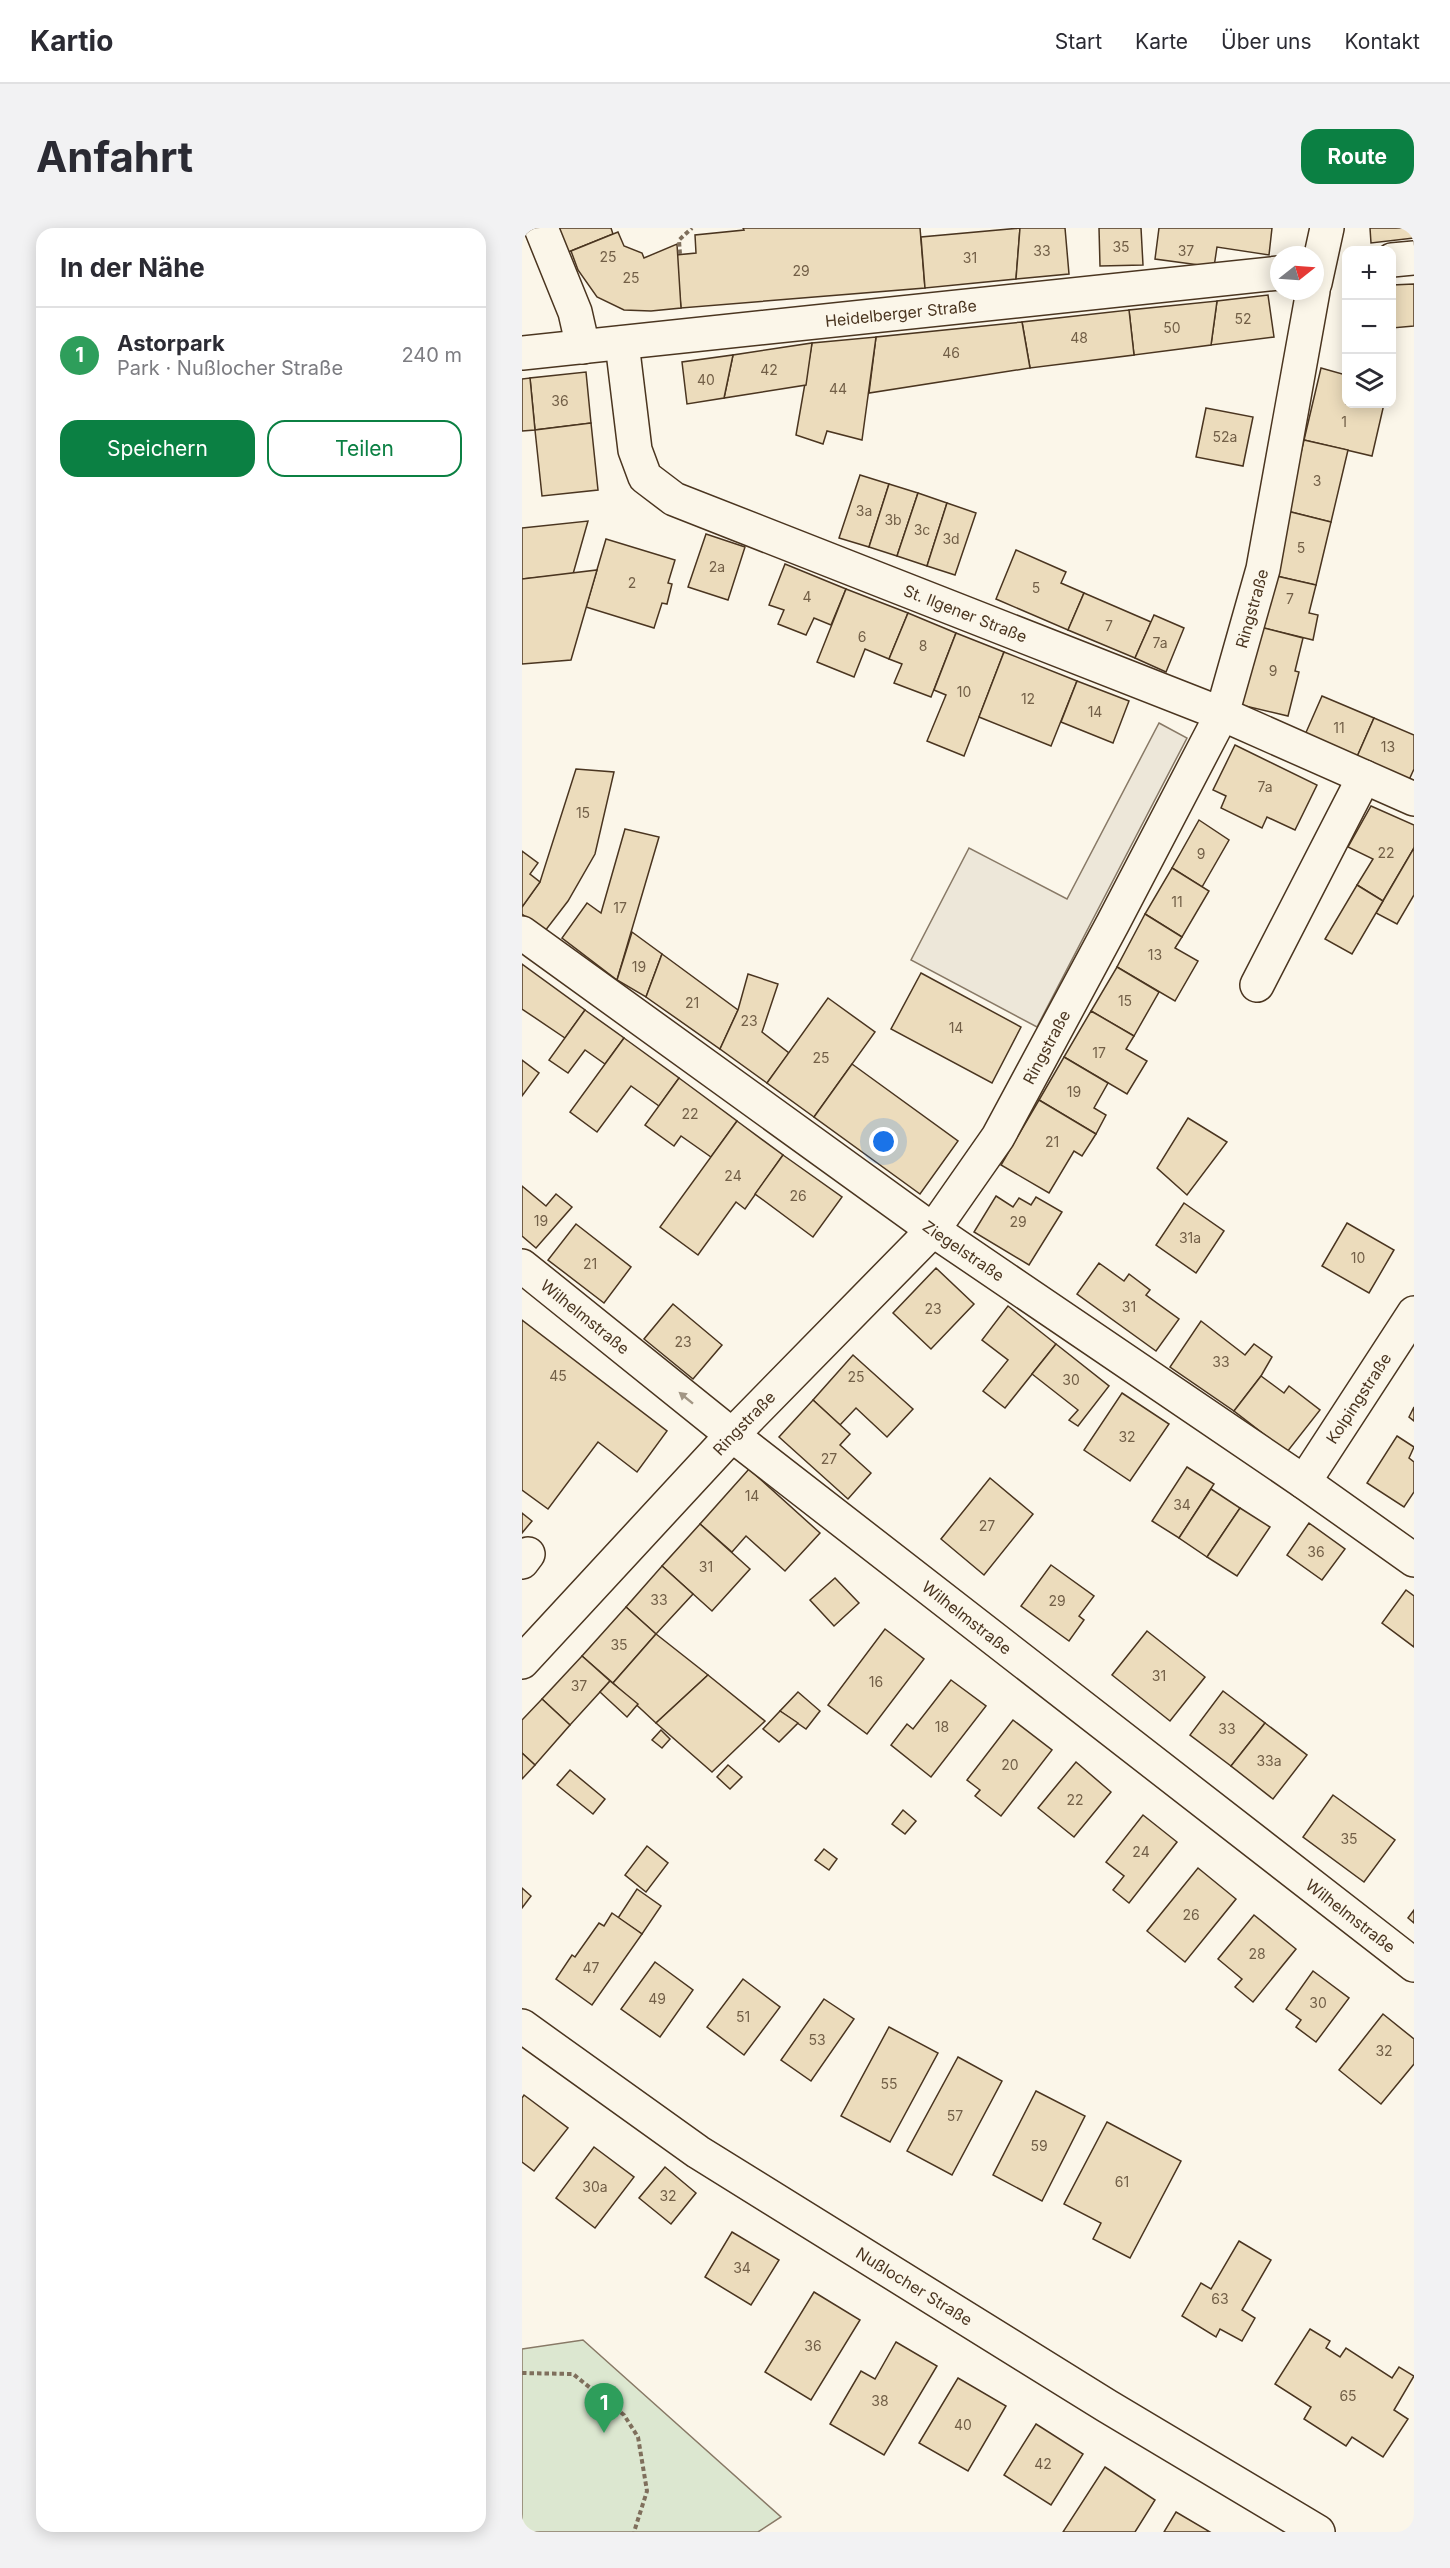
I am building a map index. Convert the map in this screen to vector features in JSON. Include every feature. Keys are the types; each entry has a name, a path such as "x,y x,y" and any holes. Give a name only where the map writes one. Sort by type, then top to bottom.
{"street":[{"path":"541,228 575,312 584,347"},
{"name":"Ringstraße","path":"1324,256 1327,228"},
{"path":"1396,260 1414,258"},
{"name":"Heidelberger Straße","path":"522,353 1270,274"},
{"name":"Ringstraße","path":"524,1656 732,1435 933,1230 998,1137 1222,714 1263,569 1317,300"},
{"name":"St. Ilgener Straße","path":"622,343 635,450 645,477 674,499 1222,714 1414,799"},
{"path":"1257,985 1364,777"},
{"name":"Ziegelstraße","path":"522,933 933,1230 1304,1482 1414,1560"},
{"name":"Wilhelmstraße","path":"522,1266 732,1435 1414,1965"},
{"name":"Kolpingstraße","path":"1304,1482 1414,1313"},
{"name":"Nußlocher Straße","path":"522,2026 708,2158 1107,2406 1318,2532"}],"path":[{"path":"680,254 679,240 692,228"},
{"path":"522,2373 573,2374 624,2415 638,2437 647,2491 634,2532"}],"green space":[{"path":"583,2340 781,2517 758,2532 522,2532 522,2349"}],"shaded area":[{"path":"1159,723 1187,738 1037,1027 911,960 969,848 1067,899"}],"building":[{"path":"556,228 611,228 613,234 566,253"},
{"path":"743,228 920,228 925,288 681,308 676,255 696,253 695,235 744,230"},
{"path":"1020,228 1016,279 925,288 921,237"},
{"path":"1020,228 1065,228 1069,274 1016,279"},
{"path":"1099,228 1141,228 1143,265 1100,266"},
{"path":"1159,228 1272,228 1269,255 1217,247 1214,267 1155,259"},
{"path":"1370,228 1414,228 1414,238 1371,243"},
{"path":"618,232 624,246 642,253 644,258 677,244 681,308 651,311 624,310 597,297 578,270 571,251"},
{"path":"1414,284 1414,326 1396,328 1396,285"},
{"path":"1268,295 1274,337 1211,345 1217,301"},
{"path":"1217,301 1211,345 1134,355 1129,310"},
{"path":"1129,310 1134,355 1030,368 1022,322"},
{"path":"1022,322 1030,368 869,393 876,337"},
{"path":"876,337 862,440 827,431 823,444 796,435 812,343"},
{"path":"812,343 806,385 724,398 733,355"},
{"path":"733,355 724,398 687,404 682,362"},
{"path":"1321,368 1342,374 1342,408 1383,408 1372,456 1304,440"},
{"path":"586,372 591,423 535,430 530,378"},
{"path":"530,378 535,430 522,431 522,379"},
{"path":"1206,408 1253,417 1243,466 1196,457"},
{"path":"591,423 598,490 542,496 535,430"},
{"path":"1304,440 1348,450 1331,522 1287,511"},
{"path":"860,475 889,484 869,547 839,538"},
{"path":"889,484 918,493 897,556 869,547"},
{"path":"918,493 947,503 927,566 897,556"},
{"path":"947,503 976,513 955,575 927,566"},
{"path":"1287,511 1331,522 1316,585 1272,575"},
{"path":"588,521 573,574 522,579 522,528"},
{"path":"706,534 745,547 728,600 688,587"},
{"path":"606,539 675,560 668,583 672,584 667,604 662,603 654,628 586,607"},
{"path":"1016,550 1066,572 1061,583 1084,593 1068,630 996,599"},
{"path":"785,564 846,589 831,625 814,618 806,635 778,624 784,610 769,605"},
{"path":"597,570 571,660 522,664 522,579"},
{"path":"1272,575 1316,585 1309,613 1318,615 1313,640 1260,627"},
{"path":"846,589 908,613 889,659 865,649 854,677 817,662"},
{"path":"1084,593 1151,622 1135,658 1068,630"},
{"path":"908,613 956,633 931,697 894,683 902,664 889,659"},
{"path":"1154,615 1184,628 1166,672 1135,658"},
{"path":"1260,627 1303,638 1295,671 1299,672 1288,716 1241,705"},
{"path":"956,633 1004,652 964,756 927,741 946,695 934,690"},
{"path":"1004,652 1077,681 1051,746 979,717"},
{"path":"1077,681 1129,701 1113,743 1061,722"},
{"path":"1322,696 1374,718 1356,759 1304,737"},
{"path":"1374,718 1414,735 1414,769 1408,782 1356,759"},
{"path":"1235,745 1317,785 1295,830 1267,817 1262,828 1221,808 1226,796 1213,790"},
{"path":"576,769 614,772 595,854 568,901 545,931 522,914 522,907 540,882"},
{"path":"1371,806 1414,825 1414,848 1383,901 1357,885 1373,859 1348,847"},
{"path":"1199,820 1229,840 1202,887 1172,868"},
{"path":"625,829 659,837 617,980 562,938 587,903 601,913"},
{"path":"1414,848 1414,895 1397,924 1376,913"},
{"path":"522,851 538,863 530,874 540,882 522,907"},
{"path":"1172,868 1209,891 1182,937 1145,914"},
{"path":"1357,885 1383,901 1352,954 1325,939"},
{"path":"1145,914 1182,937 1175,948 1198,961 1175,1001 1117,967"},
{"path":"632,932 662,954 646,997 617,980"},
{"path":"662,954 738,1010 720,1049 646,997"},
{"path":"522,964 585,1010 565,1038 522,1009"},
{"path":"1117,967 1159,992 1134,1036 1091,1011"},
{"path":"921,973 1021,1027 992,1083 891,1029"},
{"path":"748,974 778,984 762,1032 789,1053 767,1083 720,1049 738,1010"},
{"path":"828,998 875,1032 814,1117 767,1083"},
{"path":"585,1010 624,1038 605,1064 585,1050 568,1073 549,1060"},
{"path":"1091,1011 1134,1036 1126,1049 1147,1061 1127,1094 1064,1057"},
{"path":"624,1038 679,1078 659,1106 631,1086 597,1132 570,1112"},
{"path":"1064,1057 1108,1083 1094,1108 1106,1115 1096,1134 1039,1100"},
{"path":"522,1060 539,1073 522,1096"},
{"path":"852,1064 958,1141 920,1194 814,1117"},
{"path":"679,1078 737,1121 711,1157 681,1136 674,1146 645,1125"},
{"path":"1039,1100 1096,1134 1082,1156 1074,1151 1049,1193 1001,1165"},
{"path":"1188,1118 1227,1142 1187,1195 1157,1168"},
{"path":"737,1121 783,1155 745,1209 736,1202 698,1255 660,1227"},
{"path":"783,1155 842,1197 813,1237 755,1194"},
{"path":"522,1186 546,1206 556,1194 572,1207 536,1248 522,1236"},
{"path":"996,1196 1013,1207 1019,1198 1031,1205 1036,1197 1062,1212 1029,1265 974,1232"},
{"path":"1184,1203 1224,1231 1196,1273 1156,1245"},
{"path":"1347,1223 1394,1250 1369,1293 1322,1266"},
{"path":"576,1224 631,1267 604,1303 548,1260"},
{"path":"1099,1263 1124,1281 1129,1274 1150,1290 1146,1295 1179,1319 1156,1351 1077,1294"},
{"path":"936,1268 974,1304 931,1349 893,1313"},
{"path":"673,1304 722,1345 693,1379 644,1339"},
{"path":"1008,1306 1056,1344 1005,1408 983,1391 1008,1360 982,1340"},
{"path":"522,1320 667,1431 637,1472 598,1442 548,1509 522,1490"},
{"path":"1201,1321 1245,1355 1254,1344 1272,1357 1261,1376 1234,1411 1170,1367"},
{"path":"1056,1344 1109,1386 1078,1426 1069,1420 1078,1410 1032,1374"},
{"path":"853,1355 913,1409 887,1437 856,1408 840,1425 813,1400"},
{"path":"1261,1376 1284,1393 1289,1386 1320,1410 1287,1452 1234,1411"},
{"path":"1122,1393 1169,1424 1130,1481 1084,1450"},
{"path":"813,1400 850,1434 840,1445 871,1473 848,1499 779,1437"},
{"path":"1414,1407 1414,1421 1409,1417"},
{"path":"1397,1436 1414,1447 1409,1458 1414,1462 1414,1492 1404,1507 1367,1483"},
{"path":"1187,1467 1214,1484 1179,1538 1152,1521"},
{"path":"749,1469 820,1533 785,1571 746,1536 732,1552 700,1524"},
{"path":"990,1478 1033,1514 984,1575 941,1539"},
{"path":"1211,1489 1240,1508 1207,1557 1179,1538"},
{"path":"1240,1508 1270,1527 1237,1576 1207,1557"},
{"path":"522,1513 532,1521 522,1533"},
{"path":"1309,1523 1345,1549 1322,1580 1287,1555"},
{"path":"700,1524 750,1569 712,1611 662,1566"},
{"path":"1051,1565 1094,1596 1079,1616 1084,1620 1069,1641 1021,1606"},
{"path":"662,1566 693,1594 656,1634 626,1607"},
{"path":"835,1578 859,1603 834,1626 810,1600"},
{"path":"1406,1590 1414,1596 1414,1647 1382,1623"},
{"path":"626,1607 656,1634 613,1683 582,1656"},
{"path":"885,1629 924,1659 867,1734 828,1705"},
{"path":"1147,1631 1205,1677 1170,1721 1112,1675"},
{"path":"656,1634 708,1675 656,1723 613,1683"},
{"path":"582,1656 610,1681 570,1725 542,1699"},
{"path":"708,1675 765,1721 712,1772 656,1723"},
{"path":"951,1680 986,1706 931,1777 891,1745 907,1724 913,1729"},
{"path":"610,1681 638,1704 627,1717 600,1692"},
{"path":"1223,1691 1265,1723 1231,1766 1190,1735"},
{"path":"798,1692 820,1711 806,1729 780,1711"},
{"path":"542,1699 570,1725 535,1765 522,1753 522,1720"},
{"path":"780,1711 798,1723 779,1742 763,1729"},
{"path":"1013,1720 1052,1750 1001,1816 975,1796 980,1790 967,1780"},
{"path":"1265,1723 1307,1755 1273,1799 1231,1766"},
{"path":"661,1730 670,1739 662,1748 652,1740"},
{"path":"522,1753 535,1765 522,1779"},
{"path":"1076,1762 1111,1792 1074,1837 1038,1808"},
{"path":"728,1765 742,1777 730,1789 717,1777"},
{"path":"570,1770 605,1799 593,1814 557,1785"},
{"path":"1333,1795 1395,1840 1364,1882 1303,1837"},
{"path":"903,1810 916,1821 905,1834 892,1824"},
{"path":"1143,1815 1177,1842 1129,1903 1113,1890 1124,1876 1106,1862"},
{"path":"647,1846 668,1863 646,1892 625,1875"},
{"path":"824,1849 837,1859 829,1870 815,1860"},
{"path":"1198,1868 1236,1899 1185,1962 1147,1931"},
{"path":"522,1888 531,1896 522,1908"},
{"path":"637,1889 661,1906 642,1934 618,1918"},
{"path":"1414,1910 1414,1923 1408,1918"},
{"path":"612,1913 642,1934 592,2005 556,1979 572,1955 575,1957 599,1923 604,1926"},
{"path":"1254,1915 1296,1949 1253,2002 1235,1987 1242,1979 1218,1959"},
{"path":"655,1962 693,1990 660,2037 621,2009"},
{"path":"1313,1971 1349,1998 1316,2042 1296,2027 1301,2020 1286,2009"},
{"path":"743,1979 780,2007 744,2055 707,2027"},
{"path":"824,1999 854,2019 811,2081 781,2060"},
{"path":"1383,2014 1414,2039 1414,2064 1381,2104 1339,2070"},
{"path":"889,2027 938,2053 890,2142 841,2116"},
{"path":"958,2057 1002,2081 952,2175 907,2151"},
{"path":"1036,2091 1085,2116 1042,2201 993,2175"},
{"path":"524,2095 568,2128 534,2171 522,2162 522,2098"},
{"path":"1107,2122 1181,2161 1130,2258 1093,2239 1101,2223 1064,2204"},
{"path":"594,2147 634,2177 595,2228 556,2198"},
{"path":"665,2167 696,2193 671,2224 639,2198"},
{"path":"732,2232 779,2260 751,2305 705,2277"},
{"path":"1239,2241 1271,2260 1242,2310 1255,2318 1242,2341 1220,2329 1216,2337 1182,2316 1201,2283 1211,2289"},
{"path":"814,2292 860,2320 811,2400 765,2372"},
{"path":"1310,2329 1330,2341 1326,2348 1340,2357 1346,2348 1392,2378 1399,2367 1414,2376 1394,2410 1408,2419 1383,2457 1352,2437 1346,2446 1304,2419 1311,2407 1275,2384"},
{"path":"896,2342 937,2366 884,2455 830,2424 861,2371 875,2379"},
{"path":"958,2378 1006,2406 968,2471 919,2443"},
{"path":"1036,2424 1083,2454 1051,2505 1004,2475"},
{"path":"1105,2467 1155,2500 1135,2532 1063,2532"},
{"path":"1176,2512 1210,2532 1164,2532"}],"place":[{"name":"Astorpark","path":"604,2433"}]}
